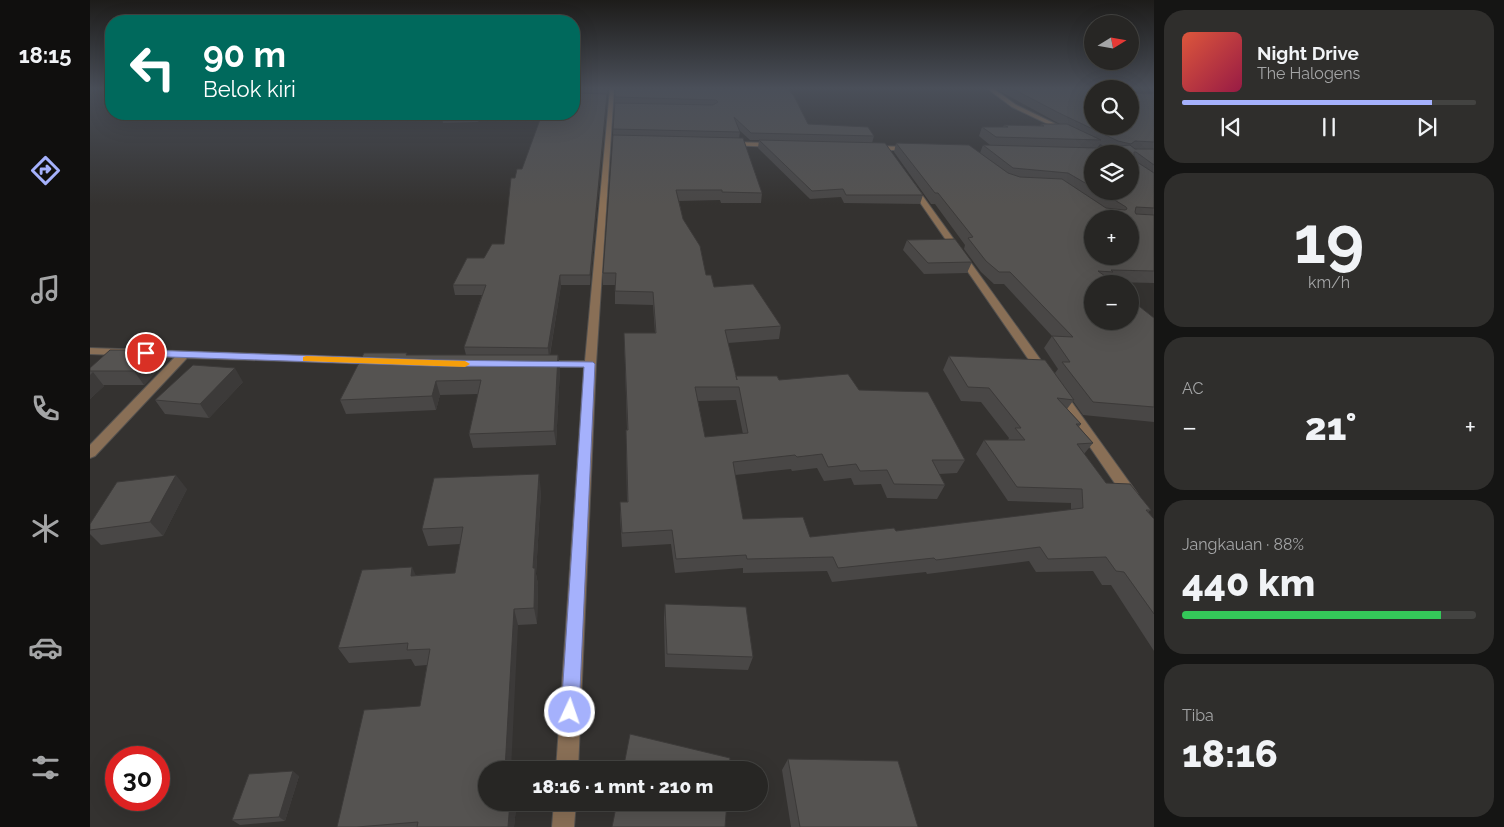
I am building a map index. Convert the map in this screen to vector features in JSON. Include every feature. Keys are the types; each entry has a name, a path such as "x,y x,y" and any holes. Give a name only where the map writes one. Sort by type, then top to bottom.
{"street":[{"path":"567,761 590,364 614,140 613,128"},
{"path":"1059,128 1072,134"},
{"path":"718,143 787,145"},
{"path":"866,147 889,152 923,149"},
{"path":"903,172 1137,504"},
{"path":"90,351 385,362"},
{"path":"90,452 183,355"},
{"path":"531,364 590,364"},
{"path":"563,827 564,811"}],"building":[{"path":"537,128 604,128 590,275 560,275 548,348 464,347 486,285 453,285 467,258 484,258 492,244 504,244 511,178 515,178 517,169 522,169"},
{"path":"738,128 740,132 613,129"},
{"path":"745,128 868,128 874,136 751,133"},
{"path":"983,128 1075,128 1084,132 1084,135 1090,135 1101,140 996,137"},
{"path":"1139,128 1154,128 1154,142 1135,141 1131,144 1105,135 1139,135"},
{"path":"613,135 743,138 762,193 722,192 722,190 676,190 683,219 700,246 706,275 711,275 714,287 753,284 781,326 725,330 736,376 777,376 779,380 848,374 859,390 928,392 965,460 932,460 945,485 894,484 887,470 860,471 856,464 828,467 822,454 733,462 743,519 803,517 810,537 894,528 896,531 1083,508 1082,489 1017,487 984,440 1025,440 1015,428 1021,428 989,388 968,387 949,356 1045,360 1074,400 1057,398 1081,424 1076,424 1093,443 1077,444 1106,483 1130,484 1151,510 1146,510 1154,519 1154,614 1124,572 1116,571 1106,557 1048,559 1040,547 936,560 934,558 838,568 833,557 747,559 746,555 676,559 672,530 622,533 620,502 628,502 626,430 628,430 624,333 656,333 653,292 615,291 616,273 603,273","holes":["695,387 739,387 748,433 705,437"]},
{"path":"759,140 885,143 923,195 846,195 843,189 812,191"},
{"path":"896,143 969,145 1008,173 1020,177 1062,179 1084,194 1084,200 1094,200 1106,208 1125,210 1084,210 1084,265 1139,265 1139,214 1154,215 1154,271 1111,270 1113,272 1098,271 1104,275 1084,275 1084,330 1139,330 1139,306 1154,318 1154,407 1093,402 1062,362 1070,362 1052,336 1073,337 1010,272 999,272 986,261 968,238 973,237 938,193 935,193"},
{"path":"983,145 1084,148 1084,182 1068,173 1013,168"},
{"path":"1139,149 1154,149 1154,165 1139,154"},
{"path":"1139,163 1154,173 1154,208 1136,207 1135,210 1125,210 1127,209 1126,207 1115,200 1139,200"},
{"path":"955,239 972,262 928,263 907,240"},
{"path":"110,350 156,350 134,371 90,371 90,368"},
{"path":"364,353 407,353 406,355 558,355 554,431 469,434 481,380 436,381 432,396 340,400"},
{"path":"193,365 235,368 200,404 155,400"},
{"path":"539,474 533,568 535,568 534,608 514,609 506,761 478,761 478,811 509,811 508,827 417,827 418,822 337,827 364,710 420,706 430,649 407,650 408,643 338,648 362,570 412,567 411,576 455,573 463,527 422,529 434,478"},
{"path":"176,475 150,522 90,530 90,524 117,482"},
{"path":"665,604 746,607 753,657 667,654"},
{"path":"630,734 730,758 730,761 625,761"},
{"path":"788,759 898,761 918,827 800,827"},
{"path":"293,771 279,817 232,820 249,774"},
{"path":"615,811 726,811 725,827 612,827"}],"slow traffic":[{"path":"306,359 465,364"}],"route":[{"path":"146,353 473,364 590,364 570,712"}]}
